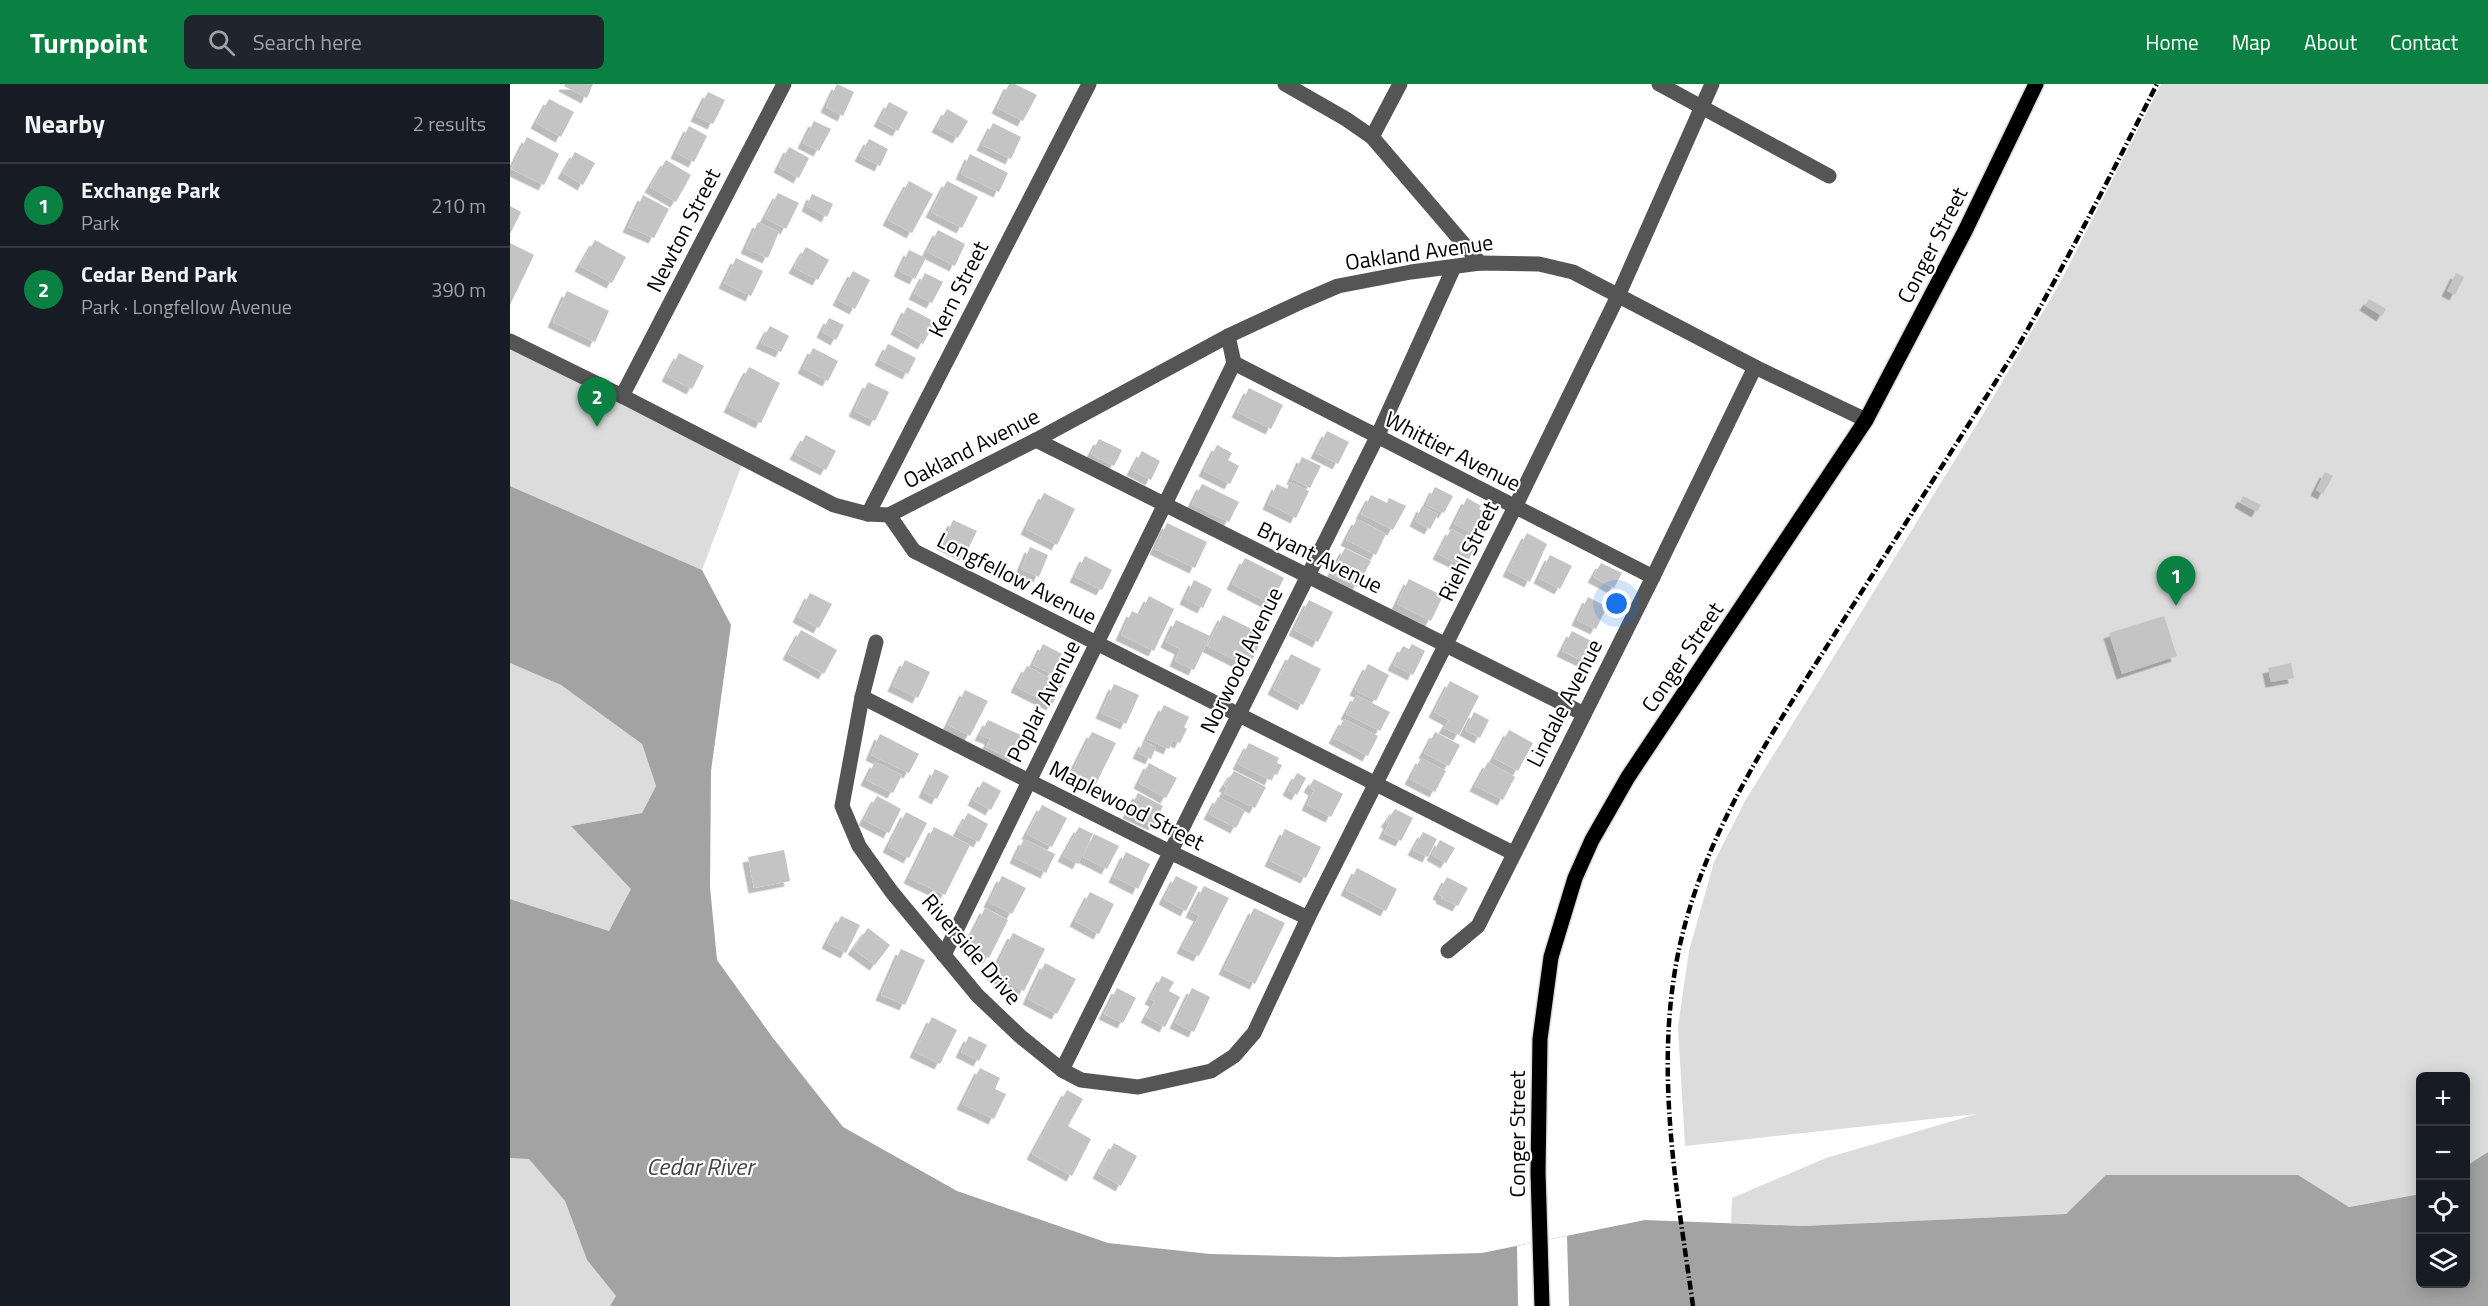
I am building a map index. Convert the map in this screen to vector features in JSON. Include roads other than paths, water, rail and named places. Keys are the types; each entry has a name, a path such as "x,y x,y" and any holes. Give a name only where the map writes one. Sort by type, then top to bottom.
{"main road":[{"name":"Conger Street","path":"1542,1306 1538,1184 1540,1039 1544,998 1562,917 1579,869 1592,840 1628,777 1866,420 1965,231 2036,84"}],"street":[{"name":"Newton Street","path":"622,396 784,84"},
{"name":"Kern Street","path":"868,514 1089,84"},
{"path":"1286,84 1372,137 1480,263"},
{"path":"1372,137 1400,84"},
{"path":"1659,84 1829,176"},
{"name":"Riehl Street","path":"1254,1033 1308,918 1378,784 1618,296 1712,84"},
{"name":"Oakland Avenue","path":"889,515 1036,440 1228,336 1338,286 1411,272 1480,263 1530,263 1573,272 1755,367 1866,420"},
{"name":"Norwood Avenue","path":"1062,1070 1172,853 1377,437 1454,267"},
{"path":"1228,336 1234,363"},
{"path":"510,341 834,505 868,514 889,515"},
{"name":"Whittier Avenue","path":"1234,363 1653,577"},
{"name":"Poplar Avenue","path":"944,955 1234,363"},
{"name":"Lindale Avenue","path":"1448,951 1478,926 1653,577 1755,367"},
{"name":"Bryant Avenue","path":"1036,440 1584,714"},
{"name":"Longfellow Avenue","path":"889,515 914,551 1513,853"},
{"name":"Riverside Drive","path":"876,642 862,697 842,806 859,846 891,891 976,995 1020,1036 1062,1070 1081,1080 1138,1087 1211,1071 1234,1056 1254,1033"},
{"name":"Maplewood Street","path":"862,697 1172,853 1308,918"}],"water":[{"name":"Cedar River","path":"510,486 702,570 731,625 711,771 710,887 717,960 773,1038 843,1127 957,1191 1108,1243 1210,1254 1338,1257 1482,1253 1645,1220 1803,1226 2066,1214 2106,1175 2298,1175 2349,1207 2416,1195 2416,1288 2470,1288 2470,1163 2488,1152 2488,1306 610,1306 616,1296 587,1260 565,1201 529,1159 510,1158 510,899 609,931 631,889 571,826 642,813 656,786 642,744 561,685 510,663"}],"railway":[{"path":"1693,1306 1675,1176 1668,1089 1668,1046 1677,959 1688,913 1703,869 1722,826 1766,743 2017,348 2157,84"}],"place":[{"name":"Cedar Bend Park","path":"597,427"},
{"name":"Exchange Park","path":"2176,606"}]}
